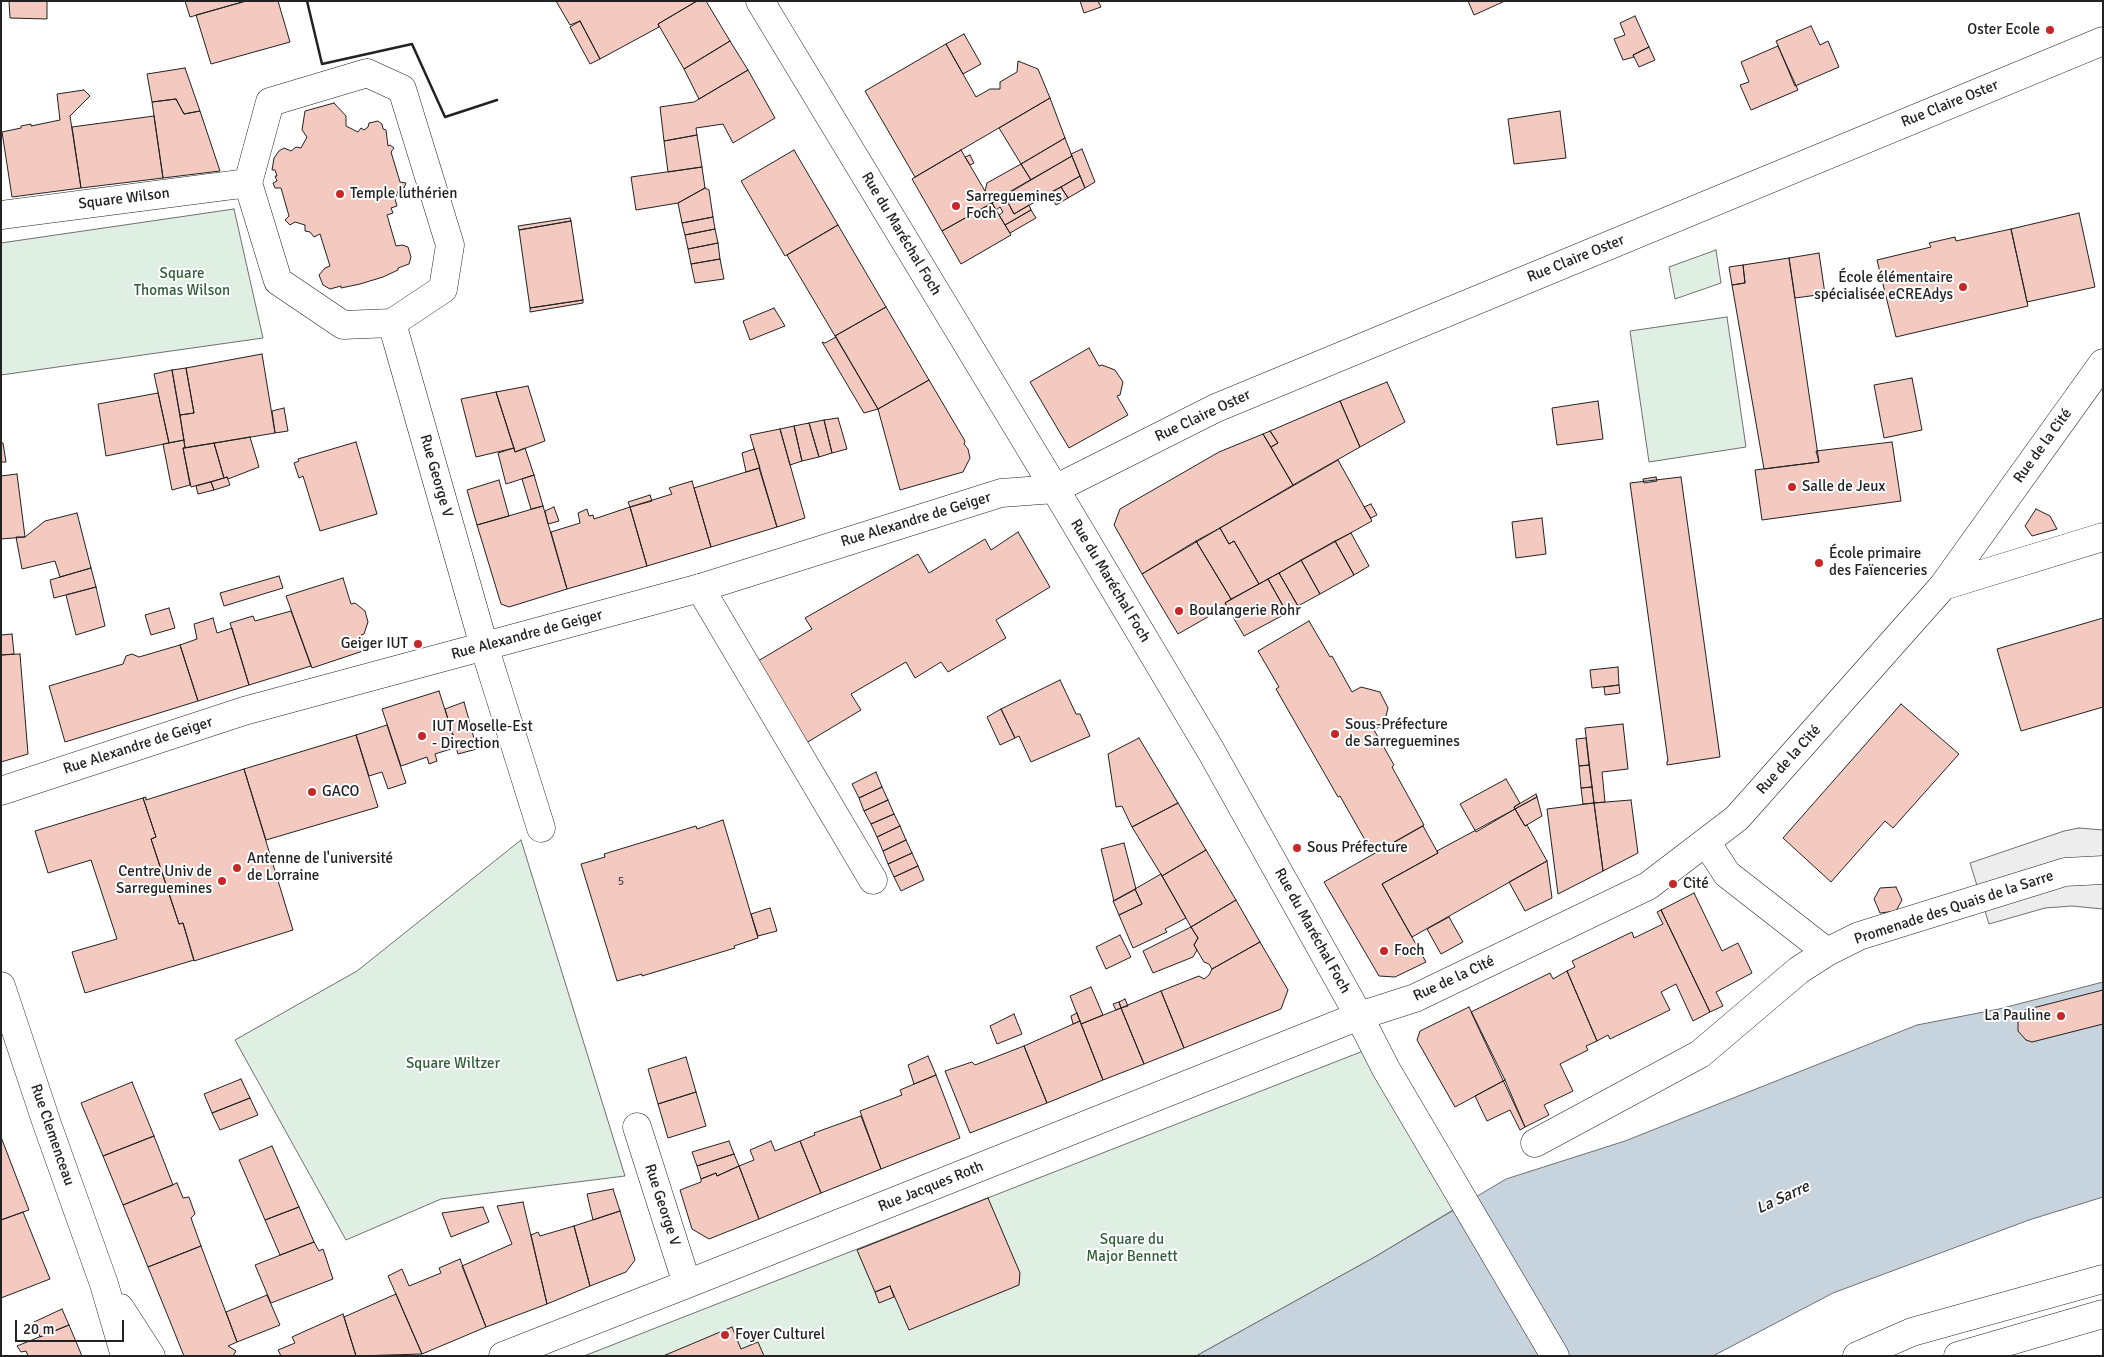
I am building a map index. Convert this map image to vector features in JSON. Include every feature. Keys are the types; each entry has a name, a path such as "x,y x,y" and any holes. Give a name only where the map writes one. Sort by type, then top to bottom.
{"street":[{"name":"Rue du Maréchal Foch","path":"760,1 1211,751 1359,1016 1386,1069 1554,1356"},
{"name":"Rue Claire Oster","path":"1055,489 1216,408 2103,41"},
{"path":"367,73 402,88 450,245 443,289 392,323 343,325 278,281 248,183 270,102 367,73"},
{"name":"Square Wilson","path":"1,214 248,183"},
{"name":"Rue George V","path":"392,323 484,646 542,828"},
{"name":"Rue de la Cité","path":"1359,1016 1415,998 1648,886 1737,818 1943,586 2103,363"},
{"name":"Rue Alexandre de Geiger","path":"1,791 244,711 700,588 1001,493 1055,489"},
{"path":"1943,586 2103,537"},
{"path":"700,588 873,880"},
{"path":"1706,842 1727,874 1827,952"},
{"name":"Promenade des Quais de la Sarre","path":"1535,1143 1700,1054 1799,970 1827,952 1859,936 2065,872 2103,870"},
{"name":"Rue Clemenceau","path":"1,986 47,1124 104,1284 125,1356"},
{"name":"Rue Jacques Roth","path":"502,1356 1359,1016"},
{"name":"Rue George V","path":"637,1127 687,1284"},
{"path":"1857,1356 1912,1332 2103,1279"},
{"name":"Rue Clemenceau","path":"104,1284 151,1356"},
{"path":"1958,1356 2103,1314"}],"green space":[{"name":"Square Thomas Wilson","path":"234,209 263,338 1,375 1,243"},
{"path":"1716,250 1721,283 1675,299 1669,267"},
{"path":"1727,317 1746,447 1649,462 1630,331"},
{"name":"Square Wiltzer","path":"521,840 625,1176 441,1199 346,1240 235,1040 357,971"},
{"name":"Square du Major Bennett","path":"1376,1046 1473,1198 1373,1258 1196,1356 584,1356"}],"shaded area":[{"path":"2079,828 2103,830 2103,909 2072,906 2045,908 1989,924 1970,863 2064,831"}],"water":[{"name":"La Sarre","path":"2103,982 2103,1197 2029,1220 1833,1293 1713,1356 1196,1356 1373,1258 1506,1179 1625,1141 1917,1025 1999,1009"}],"building":[{"path":"9,1 47,1 47,19 10,18"},
{"path":"185,1 246,1 190,17"},
{"path":"246,1 278,1 290,42 211,64 196,15"},
{"path":"556,1 697,1 658,24 659,27 600,59 580,21 570,25"},
{"path":"697,1 706,1 730,41 684,69 658,24"},
{"path":"1080,1 1098,1 1101,7 1084,13"},
{"path":"1468,1 1505,1 1474,15"},
{"path":"1635,16 1649,47 1633,55 1634,57 1623,60 1614,39 1625,35 1620,23"},
{"path":"580,21 600,59 590,64 570,27"},
{"path":"1811,26 1820,45 1828,41 1839,67 1795,86 1776,41"},
{"path":"964,34 981,64 963,74 946,44"},
{"path":"730,41 748,70 699,99 684,69"},
{"path":"946,44 976,97 990,89 1000,89 1000,82 1017,72 1018,61 1038,69 1050,98 915,177 865,91"},
{"path":"1778,46 1798,90 1751,110 1740,85 1749,82 1741,62"},
{"path":"1649,47 1655,60 1639,67 1633,55"},
{"path":"185,68 200,111 184,114 176,99 152,102 147,74"},
{"path":"748,70 775,118 733,143 723,124 696,128 697,135 664,141 660,107 694,102"},
{"path":"84,90 90,96 70,116 81,188 12,197 2,132 21,128 21,126 31,124 31,126 60,120 57,94"},
{"path":"1050,98 1065,138 1021,164 999,128"},
{"path":"176,99 184,114 200,111 220,171 163,178 152,102"},
{"name":"Temple luthérien","path":"334,103 346,116 346,126 358,132 361,128 364,130 368,127 369,123 378,121 382,124 383,129 386,130 388,146 390,145 394,148 391,152 400,182 406,183 404,188 399,189 395,199 397,206 391,208 393,213 387,215 396,246 408,247 411,257 409,264 383,277 360,284 330,289 323,285 319,275 325,268 330,266 320,234 314,237 310,232 305,231 305,225 295,222 290,225 285,220 289,216 281,188 275,188 273,183 277,181 275,176 277,176 275,170 272,170 274,158 279,151 284,148 291,151 296,147 301,148 307,137 302,130 305,111"},
{"path":"1560,111 1566,158 1514,164 1508,119"},
{"path":"154,116 163,178 81,188 72,127"},
{"path":"697,135 702,167 668,172 664,141"},
{"path":"1065,138 1072,156 1031,180 1021,164"},
{"path":"1082,149 1095,182 1085,188 1071,154"},
{"path":"794,150 838,225 785,256 741,181"},
{"path":"961,150 992,203 942,231 912,179"},
{"path":"970,155 974,163 970,165 965,157"},
{"path":"1072,156 1080,176 1014,214 1004,195"},
{"path":"1021,164 1031,180 992,203 985,191 987,183"},
{"path":"702,167 705,188 678,203 636,210 631,177"},
{"path":"1080,176 1085,188 1068,198 1061,187"},
{"path":"1061,187 1068,198 1056,205 1049,193"},
{"path":"705,188 709,190 713,217 682,223 678,203"},
{"path":"1004,195 1014,214 1029,205 1031,210 1005,225 999,215 1003,212 1000,207 996,210 992,203"},
{"path":"992,203 1011,235 961,264 942,231"},
{"path":"1031,210 1036,218 1010,233 1005,225"},
{"path":"2079,213 2095,287 2027,302 2011,229"},
{"path":"713,217 715,229 685,235 682,223"},
{"path":"570,218 571,221 519,230 518,226"},
{"path":"571,221 583,300 530,308 519,230"},
{"path":"838,225 886,307 835,336 787,255"},
{"path":"715,229 718,243 688,249 685,235"},
{"path":"2011,229 2028,306 1896,337 1877,260 1931,247 1929,243 1955,237 1956,241"},
{"path":"718,243 720,259 691,264 688,249"},
{"path":"1819,253 1825,294 1795,298 1789,258"},
{"path":"1789,258 1819,462 1764,469 1732,285 1745,283 1743,265"},
{"path":"720,259 724,279 695,283 691,264"},
{"path":"1743,265 1745,283 1732,285 1729,267"},
{"path":"583,300 583,303 530,312 530,308"},
{"path":"886,307 929,380 878,409 835,336"},
{"path":"774,308 785,326 750,340 743,321"},
{"path":"836,337 878,409 864,413 822,342 825,343"},
{"path":"1089,348 1099,366 1102,365 1115,370 1123,382 1120,395 1117,396 1128,415 1069,448 1030,382"},
{"path":"262,354 275,433 185,448 180,415 194,413 186,368"},
{"path":"186,368 194,413 180,415 172,370"},
{"path":"172,370 184,440 169,443 154,374"},
{"path":"1912,378 1922,430 1884,438 1874,385"},
{"path":"929,380 965,441 964,444 968,449 970,458 963,472 900,490 878,409"},
{"path":"1387,382 1405,422 1360,447 1340,401"},
{"path":"528,386 545,441 515,452 496,392"},
{"path":"496,392 514,448 476,457 461,399"},
{"path":"158,393 169,443 106,456 98,404"},
{"path":"1340,401 1360,447 1293,485 1271,447 1278,443 1270,431"},
{"path":"1598,401 1603,439 1557,445 1552,408"},
{"path":"284,408 288,431 275,433 272,411"},
{"path":"838,418 847,449 832,453 824,420"},
{"path":"824,420 832,453 819,457 809,423"},
{"path":"809,423 819,457 802,461 794,426"},
{"path":"794,426 802,461 790,465 780,429"},
{"path":"780,429 805,518 777,527 750,435"},
{"path":"1270,431 1278,443 1271,447 1263,434"},
{"path":"1263,434 1293,485 1142,574 1114,525 1120,509 1219,452"},
{"path":"250,437 259,467 228,479 227,477 224,478 214,443"},
{"path":"184,440 185,448 183,448 190,485 172,490 163,444"},
{"path":"356,442 377,514 320,531 303,476 299,478 294,463 299,461 298,459"},
{"path":"1892,442 1901,501 1762,520 1755,470 1819,462 1816,451"},
{"path":"1,443 3,443 6,462 1,462"},
{"path":"214,443 224,478 191,487 183,448"},
{"path":"514,448 515,452 525,448 534,475 506,484 498,453"},
{"path":"754,449 760,468 746,472 742,453"},
{"path":"1338,460 1372,521 1259,584 1234,541 1229,544 1220,528"},
{"path":"759,468 777,527 711,547 694,488"},
{"path":"17,474 25,537 1,539 1,476"},
{"path":"534,475 543,506 531,509 522,479"},
{"path":"227,477 230,485 214,490 211,482"},
{"path":"1656,477 1657,481 1644,483 1643,479"},
{"path":"1681,477 1720,757 1667,765 1668,761 1630,483"},
{"path":"499,480 509,516 477,525 467,490"},
{"path":"692,481 711,547 647,566 630,507 672,494 669,488"},
{"path":"211,482 214,490 198,494 196,486"},
{"path":"650,495 652,501 630,507 628,502"},
{"path":"1371,504 1377,515 1371,518 1364,507"},
{"path":"543,506 567,589 509,607 501,604 477,525"},
{"path":"554,507 559,521 548,524 545,511"},
{"path":"630,507 647,566 567,589 551,532 580,523 578,513 587,509 589,516 593,515 594,519"},
{"path":"2036,509 2050,516 2057,529 2032,536 2025,526"},
{"path":"77,513 91,568 60,577 55,561 22,569 16,537 25,537 45,521"},
{"path":"1542,518 1546,554 1516,558 1512,522"},
{"path":"1220,528 1229,544 1234,541 1259,584 1231,599 1196,541"},
{"path":"1018,532 1050,587 996,620 1006,638 948,672 941,662 915,678 906,662 851,694 861,710 806,743 758,661 812,629 805,618 918,554 929,573 985,539 991,550"},
{"path":"1351,533 1369,566 1354,575 1335,541"},
{"path":"1196,541 1231,599 1225,603 1227,606 1178,634 1142,574"},
{"path":"1335,541 1354,575 1320,594 1301,560"},
{"path":"1301,560 1320,594 1298,606 1279,573"},
{"path":"91,568 96,587 54,598 50,580"},
{"path":"1279,573 1298,606 1287,613 1268,579"},
{"path":"279,576 283,588 224,606 220,593"},
{"path":"343,578 351,604 355,603 365,611 368,622 364,634 361,635 366,650 312,668 286,596"},
{"path":"1268,579 1287,613 1244,636 1225,603"},
{"path":"96,587 105,626 76,635 66,595"},
{"path":"169,608 175,628 151,635 145,615"},
{"path":"291,611 311,666 249,685 230,623 253,616 255,621"},
{"path":"213,618 217,633 232,628 249,685 198,701 180,645 197,639 194,624"},
{"path":"2103,618 2103,707 2021,731 1997,649"},
{"path":"1309,621 1330,657 1332,656 1352,692 1361,687 1380,692 1388,708 1384,724 1374,730 1424,825 1373,854 1276,689 1279,687 1258,651"},
{"path":"12,634 14,654 1,655 1,635"},
{"path":"180,645 198,701 65,742 49,686 123,664 126,656 132,654 139,657"},
{"path":"20,654 28,754 1,762 1,655"},
{"path":"1618,667 1619,685 1592,688 1590,670"},
{"path":"1060,680 1076,714 1080,714 1090,736 1031,762 1019,736 1015,738 1001,709"},
{"path":"1619,685 1620,693 1605,695 1604,687"},
{"name":"IUT Moselle-Est - Direction","path":"439,691 457,747 435,754 437,761 429,764 427,757 401,766 382,709"},
{"name":"IUT Moselle-Est - Direction","path":"464,702 477,749 458,754 445,709"},
{"path":"1901,704 1959,754 1893,828 1885,821 1831,882 1783,838"},
{"path":"1001,709 1015,738 1000,745 987,717"},
{"path":"1623,724 1628,769 1602,772 1605,802 1594,803 1585,728"},
{"name":"IUT Moselle-Est - Direction","path":"387,725 406,783 388,789 382,772 369,776 356,735"},
{"name":"GACO","path":"356,735 378,807 266,840 244,769"},
{"path":"1139,738 1178,803 1132,827 1122,806 1116,807 1108,754"},
{"path":"1586,738 1589,765 1579,766 1576,739"},
{"path":"1589,765 1592,787 1581,788 1579,766"},
{"name":"Centre Univ de Sarreguemines","path":"244,769 293,930 194,961 183,923 179,924 151,839 156,837 143,798 146,797 146,800"},
{"path":"876,772 882,787 859,798 852,784"},
{"path":"1506,779 1520,803 1514,807 1515,809 1476,832 1460,804"},
{"path":"882,787 888,800 864,811 859,798"},
{"path":"1592,787 1594,803 1583,804 1581,788"},
{"path":"1536,794 1537,797 1515,809 1514,807"},
{"path":"1537,797 1542,816 1525,826 1515,809"},
{"path":"143,798 156,837 151,839 179,924 183,923 194,960 85,993 72,952 117,939 91,860 48,873 35,831"},
{"path":"888,800 894,814 871,824 864,811"},
{"path":"1631,800 1638,853 1603,871 1594,803"},
{"path":"1178,803 1206,850 1162,876 1132,827"},
{"path":"1594,803 1603,871 1558,894 1547,809"},
{"path":"1515,809 1525,826 1527,825 1547,861 1412,937 1382,884 1438,853 1437,851"},
{"path":"894,814 900,826 877,837 871,824"},
{"path":"723,820 758,938 734,946 735,948 642,976 642,974 617,981 581,864 605,857 604,854 696,826 697,829"},
{"path":"900,826 906,840 883,851 877,837"},
{"path":"1423,826 1438,853 1382,884 1426,962 1395,977 1379,976 1324,882"},
{"path":"906,840 912,853 888,864 883,851"},
{"path":"1124,843 1136,889 1114,901 1101,849"},
{"path":"1206,850 1236,900 1191,927 1162,876"},
{"path":"912,853 918,866 894,877 888,864"},
{"path":"1547,861 1552,898 1525,911 1509,882"},
{"path":"918,866 924,880 901,891 894,877"},
{"path":"1161,874 1186,918 1165,929 1167,932 1133,948 1119,915 1142,904 1135,889"},
{"path":"1896,887 1902,900 1896,911 1880,913 1874,899 1880,888"},
{"path":"1135,889 1142,904 1119,915 1113,901"},
{"path":"1694,893 1722,951 1738,943 1752,973 1716,992 1723,1006 1710,1012 1661,910"},
{"path":"1236,900 1260,942 1212,969 1209,964 1204,962 1194,945 1198,938 1191,927"},
{"path":"770,908 777,931 758,936 751,914"},
{"path":"1661,910 1710,1012 1693,1021 1676,984 1661,992 1670,1010 1610,1039 1608,1035 1597,1041 1567,971 1575,967 1572,961 1632,932 1634,938 1663,924 1657,912"},
{"path":"1449,917 1463,942 1441,954 1427,929"},
{"path":"1191,927 1198,938 1194,945 1197,950 1193,957 1153,973 1143,951"},
{"path":"1120,935 1131,957 1106,969 1096,947"},
{"path":"1260,942 1288,990 1281,1009 1184,1048 1161,991 1199,976 1204,979 1212,969"},
{"path":"1567,971 1597,1041 1586,1046 1588,1050 1560,1064 1573,1091 1544,1105 1549,1115 1525,1127 1471,1012 1550,973 1553,979"},
{"path":"1091,987 1103,1015 1081,1024 1070,996"},
{"name":"La Pauline","path":"2103,990 2103,1024 2032,1042 2026,1040 2018,1031 2018,1019 2025,1010"},
{"path":"1161,991 1184,1048 1144,1064 1121,1008"},
{"path":"1125,999 1128,1006 1121,1008 1119,1002"},
{"path":"1119,1002 1121,1008 1116,1010 1113,1004"},
{"path":"1469,1007 1505,1080 1455,1107 1417,1040 1420,1031"},
{"path":"1121,1008 1144,1064 1103,1080 1081,1024"},
{"path":"1077,1013 1080,1021 1073,1024 1071,1016"},
{"path":"1014,1014 1022,1034 997,1044 990,1026"},
{"path":"1080,1021 1103,1080 1047,1103 1024,1046"},
{"path":"1024,1046 1047,1103 970,1133 945,1071 972,1062 975,1065"},
{"path":"928,1056 936,1075 914,1084 908,1065"},
{"path":"686,1057 696,1092 658,1104 648,1069"},
{"path":"936,1075 960,1138 881,1169 860,1111 902,1095 900,1090"},
{"path":"241,1079 250,1098 212,1113 204,1094"},
{"path":"1505,1080 1525,1127 1520,1130 1510,1110 1487,1121 1475,1096"},
{"path":"132,1082 154,1136 103,1156 81,1103"},
{"path":"696,1092 706,1126 668,1138 658,1104"},
{"path":"250,1098 258,1115 220,1130 212,1113"},
{"path":"861,1116 881,1169 821,1193 800,1141 815,1135 814,1133"},
{"path":"154,1136 173,1185 123,1205 103,1156"},
{"path":"1,1137 29,1210 1,1220"},
{"path":"729,1141 734,1154 697,1166 692,1152"},
{"path":"771,1141 775,1151 800,1141 821,1193 759,1219 739,1166 754,1160 750,1150"},
{"path":"272,1146 299,1207 265,1220 239,1160"},
{"path":"734,1154 739,1166 717,1176 716,1173 701,1179 697,1166"},
{"path":"739,1166 759,1219 709,1239 692,1229 680,1190 701,1182 701,1179 716,1173 717,1176"},
{"path":"177,1183 183,1198 189,1197 195,1214 191,1218 201,1246 148,1267 123,1205"},
{"path":"613,1189 620,1211 593,1220 587,1194"},
{"path":"988,1198 1020,1273 1019,1285 909,1330 890,1286 875,1292 857,1250"},
{"path":"523,1202 547,1304 486,1327 462,1266 512,1244 497,1206"},
{"path":"299,1207 314,1242 280,1255 265,1220"},
{"path":"483,1207 489,1222 451,1237 442,1213"},
{"path":"620,1211 635,1260 626,1272 590,1286 574,1226"},
{"path":"23,1212 50,1279 1,1298 1,1220"},
{"path":"574,1226 590,1286 547,1304 531,1235 538,1232 540,1236"},
{"path":"314,1242 319,1251 323,1249 333,1279 271,1303 255,1265"},
{"path":"201,1246 237,1342 228,1346 236,1351 233,1356 184,1356 148,1267"},
{"path":"460,1259 486,1327 422,1354 388,1276 402,1269 409,1286 441,1273 439,1268"},
{"path":"890,1286 894,1297 879,1303 875,1292"},
{"path":"396,1294 422,1354 356,1356 344,1317"},
{"path":"267,1295 280,1325 237,1342 226,1312"},
{"path":"62,1309 69,1325 40,1337 34,1322"},
{"path":"343,1314 356,1356 281,1356 278,1350 295,1343 292,1337"},
{"path":"69,1325 82,1356 28,1356 26,1351 21,1352 17,1346"},
{"name":"Foyer Culturel","path":"732,1327 741,1349 758,1342 764,1356 663,1356"}],"wall":[{"path":"307,1 322,64 412,44 445,117 497,100"}],"place":[{"name":"Oster Ecole","path":"2050,30"},
{"name":"Temple luthérien","path":"340,194"},
{"name":"Sarreguemines Foch","path":"956,206"},
{"name":"École élémentaire spécialisée eCREAdys","path":"1963,287"},
{"name":"Salle de Jeux","path":"1792,487"},
{"name":"École primaire des Faïenceries","path":"1819,563"},
{"name":"Boulangerie Rohr","path":"1179,611"},
{"name":"Geiger IUT","path":"418,644"},
{"name":"Sous-Préfecture de Sarreguemines","path":"1335,734"},
{"name":"IUT Moselle-Est - Direction","path":"422,736"},
{"name":"GACO","path":"312,792"},
{"name":"Sous Préfecture","path":"1297,848"},
{"name":"Antenne de l'université de Lorraine","path":"237,868"},
{"name":"Centre Univ de Sarreguemines","path":"222,881"},
{"name":"Cité","path":"1673,884"},
{"name":"Foch","path":"1384,951"},
{"name":"La Pauline","path":"2061,1016"},
{"name":"Foyer Culturel","path":"725,1335"}]}
